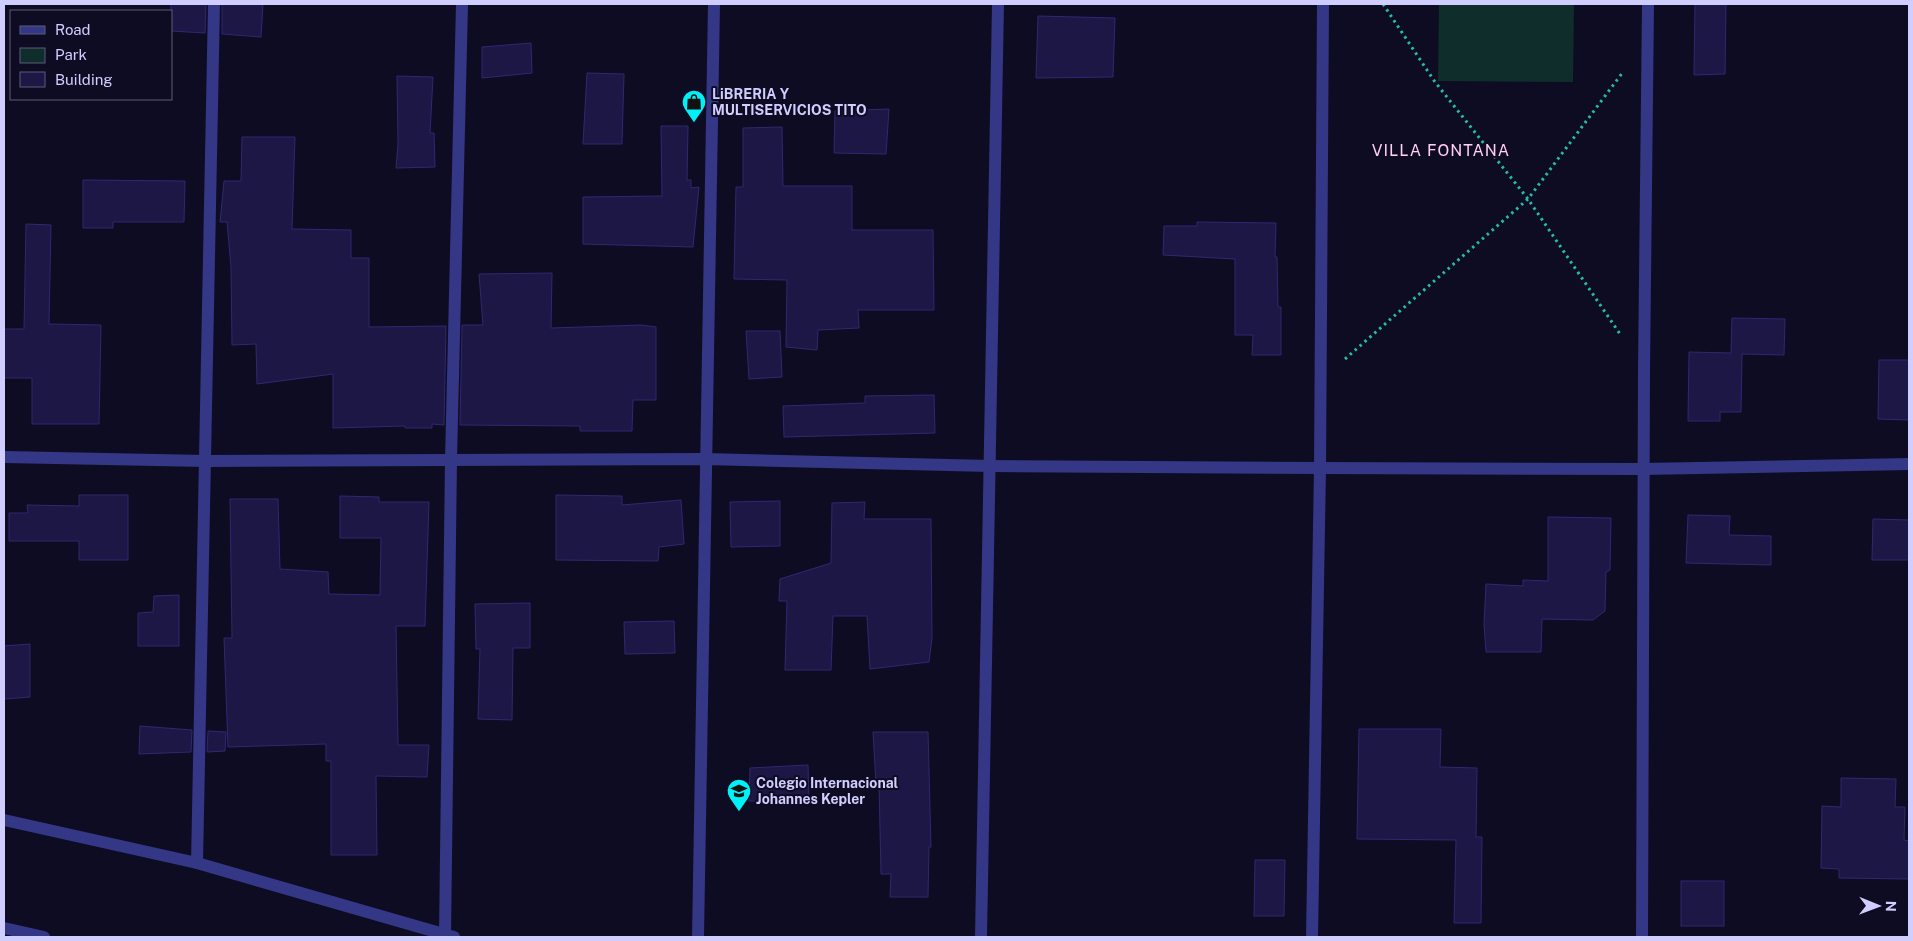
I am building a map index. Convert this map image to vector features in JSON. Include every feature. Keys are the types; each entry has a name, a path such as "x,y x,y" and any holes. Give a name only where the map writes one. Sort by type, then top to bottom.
{"street":[{"path":"197,863 214,4"},
{"path":"4,820 197,863 449,936 451,460 462,4"},
{"path":"698,937 714,4"},
{"path":"981,937 998,4"},
{"path":"1312,937 1320,468 1323,4"},
{"path":"1642,937 1643,469 1648,4"},
{"path":"4,457 206,461 705,459 990,466 1320,468 1643,469 1909,464"},
{"path":"4,928 44,937"}],"path":[{"path":"1383,4 1436,82 1528,199 1622,337"},
{"path":"1320,381 1528,199 1623,72"}],"green space":[{"path":"1439,4 1574,4 1573,82 1438,81"}],"building":[{"path":"171,4 206,4 205,33 172,31"},
{"path":"222,4 263,4 261,37 222,34"},
{"path":"1695,4 1726,4 1725,74 1694,75"},
{"path":"1038,16 1115,18 1113,77 1036,78"},
{"path":"531,43 532,73 482,78 482,47"},
{"path":"587,73 624,74 622,144 583,144"},
{"path":"397,76 433,77 430,133 434,133 435,167 396,168 398,144"},
{"path":"889,109 886,154 834,153 835,111"},
{"path":"661,126 688,126 687,180 691,180 691,188 699,187 693,247 583,244 583,197 662,196"},
{"path":"782,127 783,186 852,186 852,230 933,230 934,310 858,310 859,328 818,330 817,350 786,347 787,280 734,279 736,187 743,187 743,128"},
{"path":"242,137 295,137 292,229 351,230 351,258 369,258 369,327 446,326 444,425 432,424 432,428 405,428 405,426 333,428 333,374 257,384 256,344 232,345 231,267 227,222 220,222 224,181 241,181"},
{"path":"83,180 185,181 184,222 113,222 113,228 83,228"},
{"path":"1197,222 1276,223 1275,257 1277,257 1278,307 1281,307 1281,355 1252,355 1253,335 1235,335 1235,259 1163,255 1164,226 1197,226"},
{"path":"26,224 51,225 49,324 101,325 99,424 32,424 32,378 4,378 4,329 24,329"},
{"path":"552,273 551,328 641,325 656,327 656,400 633,400 632,431 580,431 580,426 460,425 462,325 483,325 479,274"},
{"path":"1732,318 1785,319 1784,355 1742,354 1741,412 1720,412 1720,421 1688,421 1689,352 1731,353"},
{"path":"746,331 780,331 782,377 749,379"},
{"path":"1879,360 1909,360 1909,420 1878,419"},
{"path":"934,395 935,433 784,437 783,406 865,403 865,396"},
{"path":"79,495 128,495 128,560 79,560 79,541 9,541 9,513 28,513 27,505 79,506"},
{"path":"556,495 622,496 622,505 681,500 684,544 659,547 658,561 556,560"},
{"path":"340,496 379,497 379,502 429,502 425,626 396,626 398,745 429,745 427,777 376,776 377,855 331,855 331,761 326,761 326,744 228,747 224,638 232,638 230,499 278,499 280,569 328,572 329,594 380,595 381,538 340,538"},
{"path":"780,501 780,546 731,547 730,502"},
{"path":"865,502 864,519 931,519 932,638 929,662 870,669 867,616 833,616 831,670 785,670 787,601 779,601 780,579 831,563 832,503"},
{"path":"1688,515 1730,516 1729,535 1771,536 1771,565 1686,563"},
{"path":"1548,517 1611,518 1610,570 1606,572 1605,611 1593,620 1542,619 1541,652 1486,652 1484,624 1486,584 1523,586 1523,580 1548,581"},
{"path":"1873,519 1909,520 1909,560 1872,560"},
{"path":"179,595 179,646 138,646 138,613 153,612 154,596"},
{"path":"530,603 530,648 513,648 512,720 478,719 480,649 476,649 475,604"},
{"path":"674,621 675,653 625,654 624,622"},
{"path":"30,644 30,697 4,699 4,646"},
{"path":"140,726 192,730 191,752 139,754"},
{"path":"1359,729 1441,729 1440,767 1477,768 1476,837 1482,837 1481,923 1454,923 1456,840 1357,839"},
{"path":"208,731 226,732 225,751 207,752"},
{"path":"873,732 928,732 931,847 929,847 928,897 890,897 891,874 881,874 879,784 876,784"},
{"path":"808,765 809,801 749,801 750,768"},
{"path":"1841,778 1896,779 1895,807 1905,807 1904,840 1909,841 1909,879 1839,878 1839,869 1821,868 1822,806 1841,807"},
{"path":"1255,860 1285,860 1284,916 1254,916"},
{"path":"1681,881 1724,881 1724,926 1681,926"}],"place":[{"name":"LiBRERIA Y MULTISERVICIOS TITO","path":"694,123"},
{"name":"Colegio Internacional Johannes Kepler","path":"739,812"}],"district":[{"name":"VILLA FONTANA","path":"1441,150"}]}
